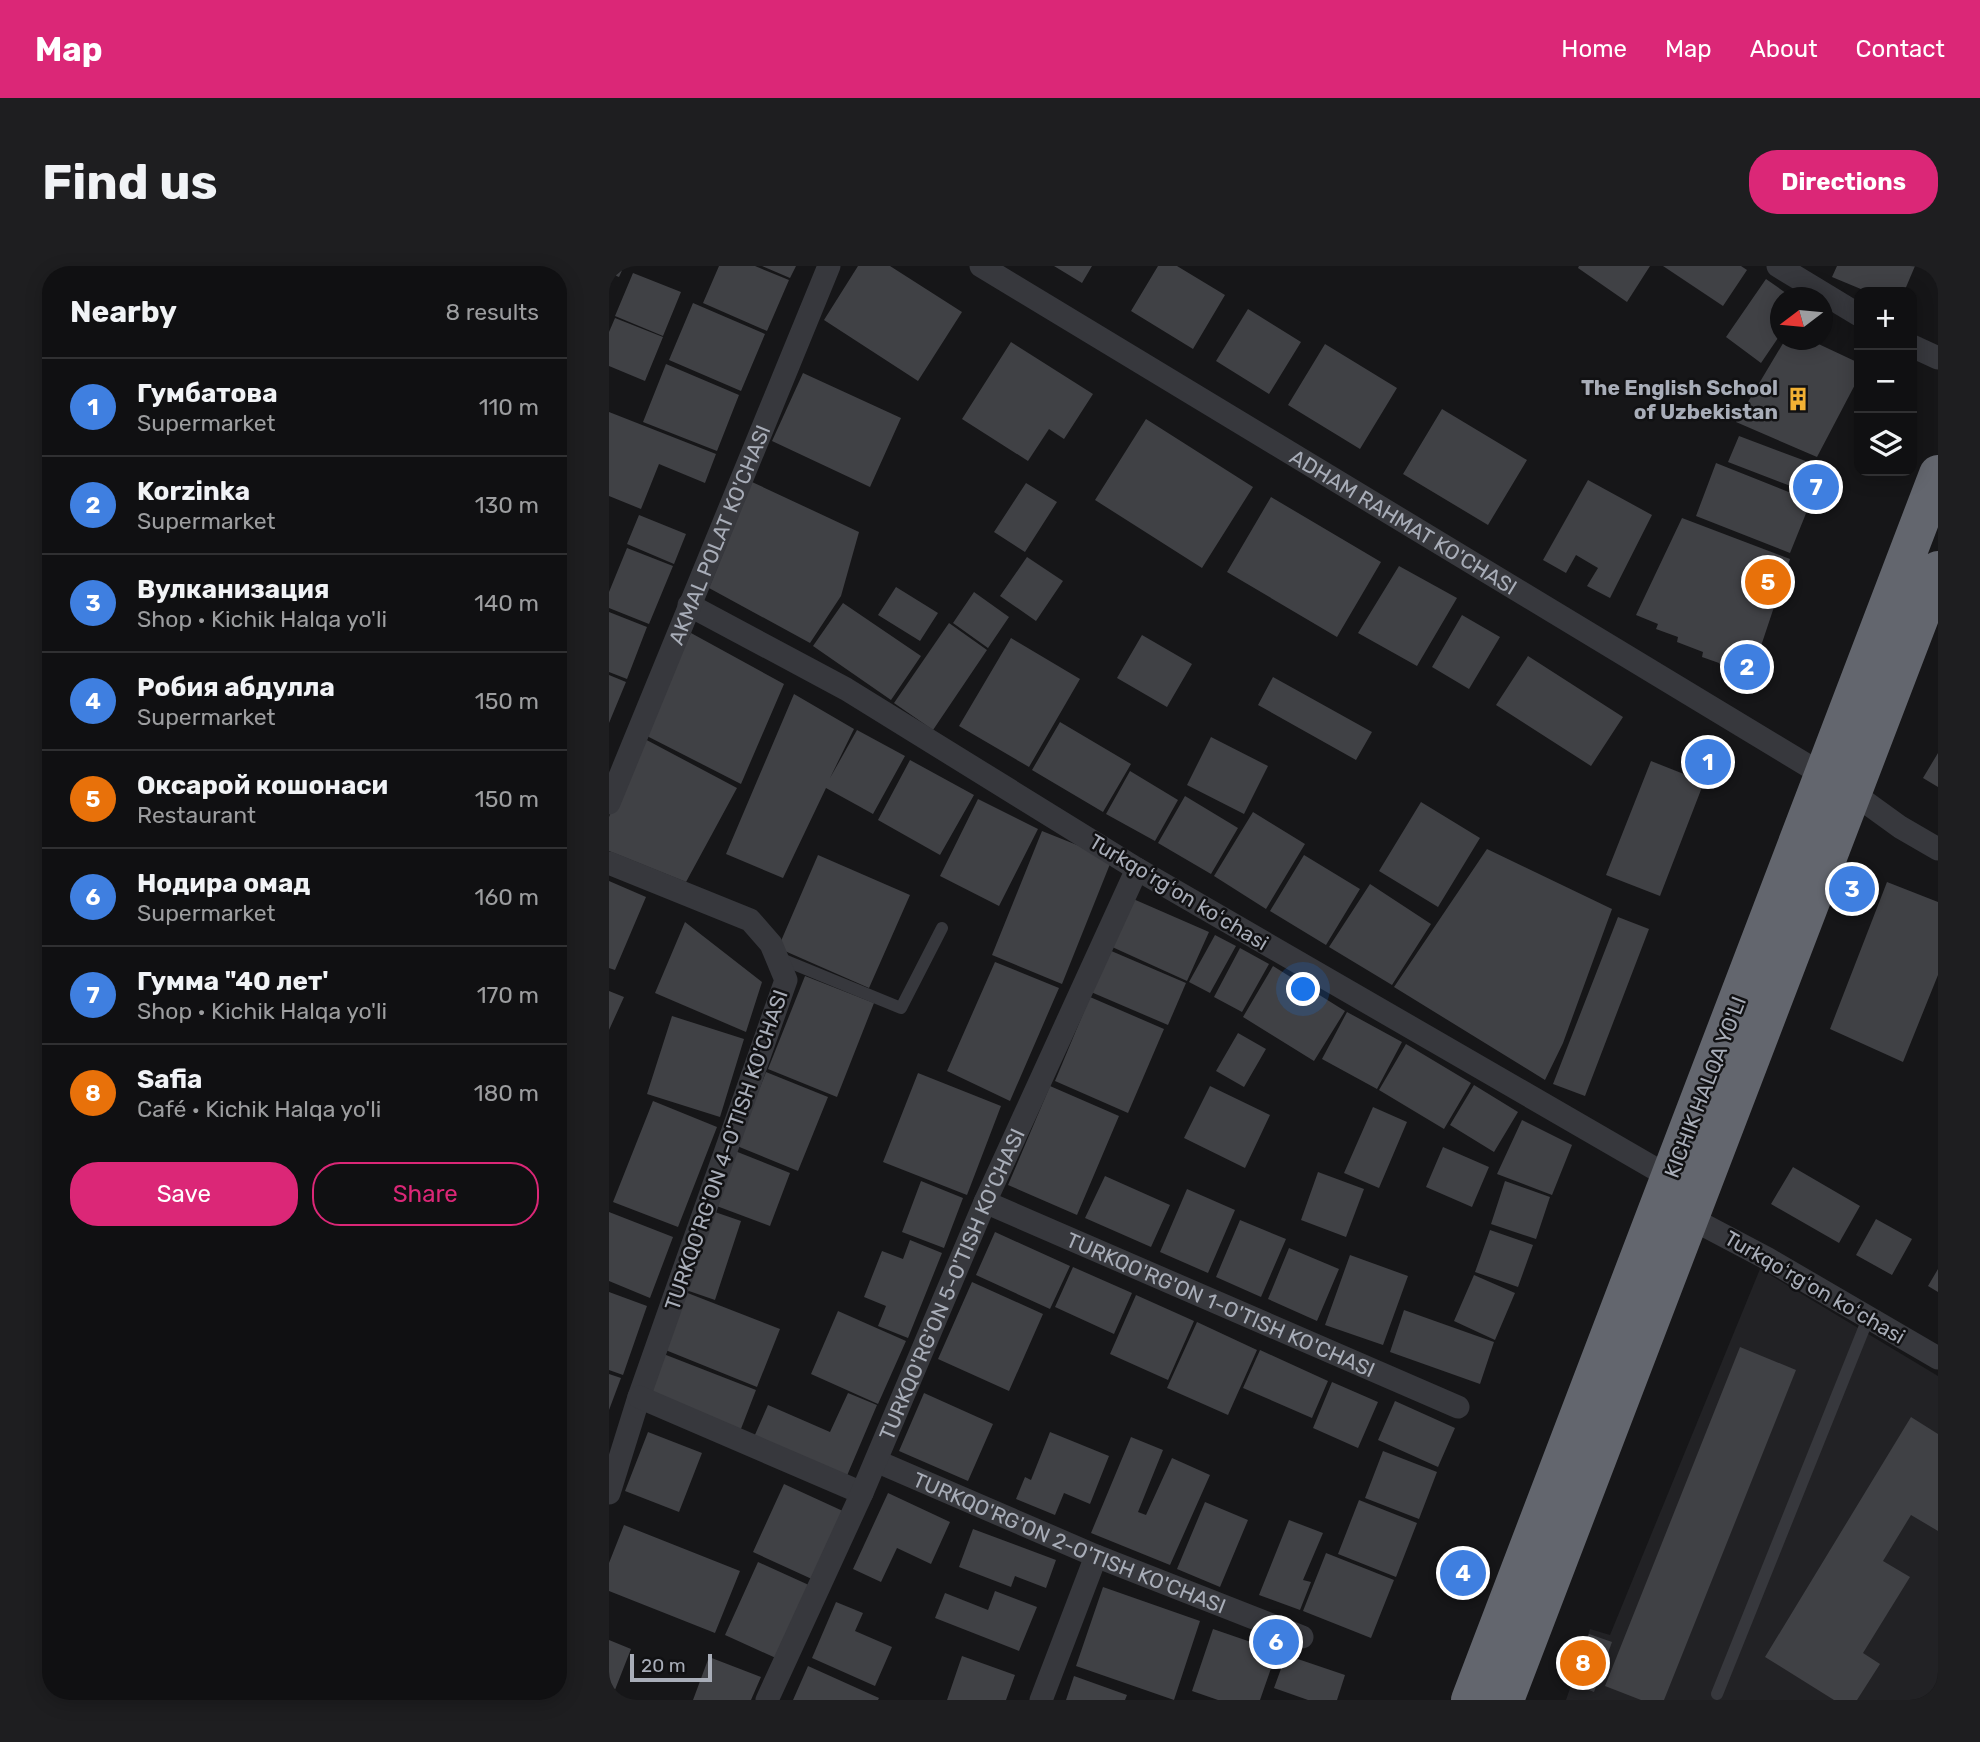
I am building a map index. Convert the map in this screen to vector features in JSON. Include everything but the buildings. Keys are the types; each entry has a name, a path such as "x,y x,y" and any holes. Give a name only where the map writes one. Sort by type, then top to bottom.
{"highway":[{"name":"KICHIK HALQA YO'LI","path":"1470,1700 1680,1198 1839,785 1938,474"},
{"name":"KICHIK HALQA YO'LI","path":"1839,785 1938,570"},
{"name":"KICHIK HALQA YO'LI","path":"1505,1700 1680,1198"}],"street":[{"name":"AKMAL POLAT KO'CHASI","path":"609,803 829,266"},
{"name":"ADHAM RAHMAT KO'CHASI","path":"981,266 1839,785 1900,827 1938,849"},
{"path":"1778,266 1854,312"},
{"path":"1917,348 1938,358"},
{"name":"Turkqoʻrgʻon koʻchasi","path":"689,605 846,689 1938,1358"},
{"name":"TURKQO'RG'ON 4-O'TISH KO'CHASI","path":"609,863 750,920 762,931 779,958 786,980 615,1459 609,1493"},
{"name":"TURKQO'RG'ON 5-O'TISH KO'CHASI","path":"767,1700 862,1493 985,1202 1137,869"},
{"name":"TURKQO'RG'ON 1-O'TISH KO'CHASI","path":"985,1202 1458,1407"},
{"path":"639,1397 862,1493"},
{"name":"TURKQO'RG'ON 2-O'TISH KO'CHASI","path":"876,1461 1096,1556 1302,1637"},
{"path":"1041,1700 1096,1556"}],"lane":[{"path":"779,958 901,1008 942,928"},
{"path":"1717,1694 1869,1316"}],"shaded area":[{"path":"1760,1269 1938,1376 1938,1700 1566,1700 1590,1629 1610,1635"}],"place":[{"name":"The English School of Uzbekistan","path":"1798,399"},
{"name":"Гумма \"40 лет'","path":"1816,487"},
{"name":"Оксарой кошонаси","path":"1768,582"},
{"name":"Korzinka","path":"1747,667"},
{"name":"Гумбатова","path":"1708,762"},
{"name":"Вулканизация","path":"1852,889"},
{"name":"Робия абдулла","path":"1463,1573"},
{"name":"Нодира омад","path":"1276,1642"},
{"name":"Safia","path":"1583,1663"}]}
